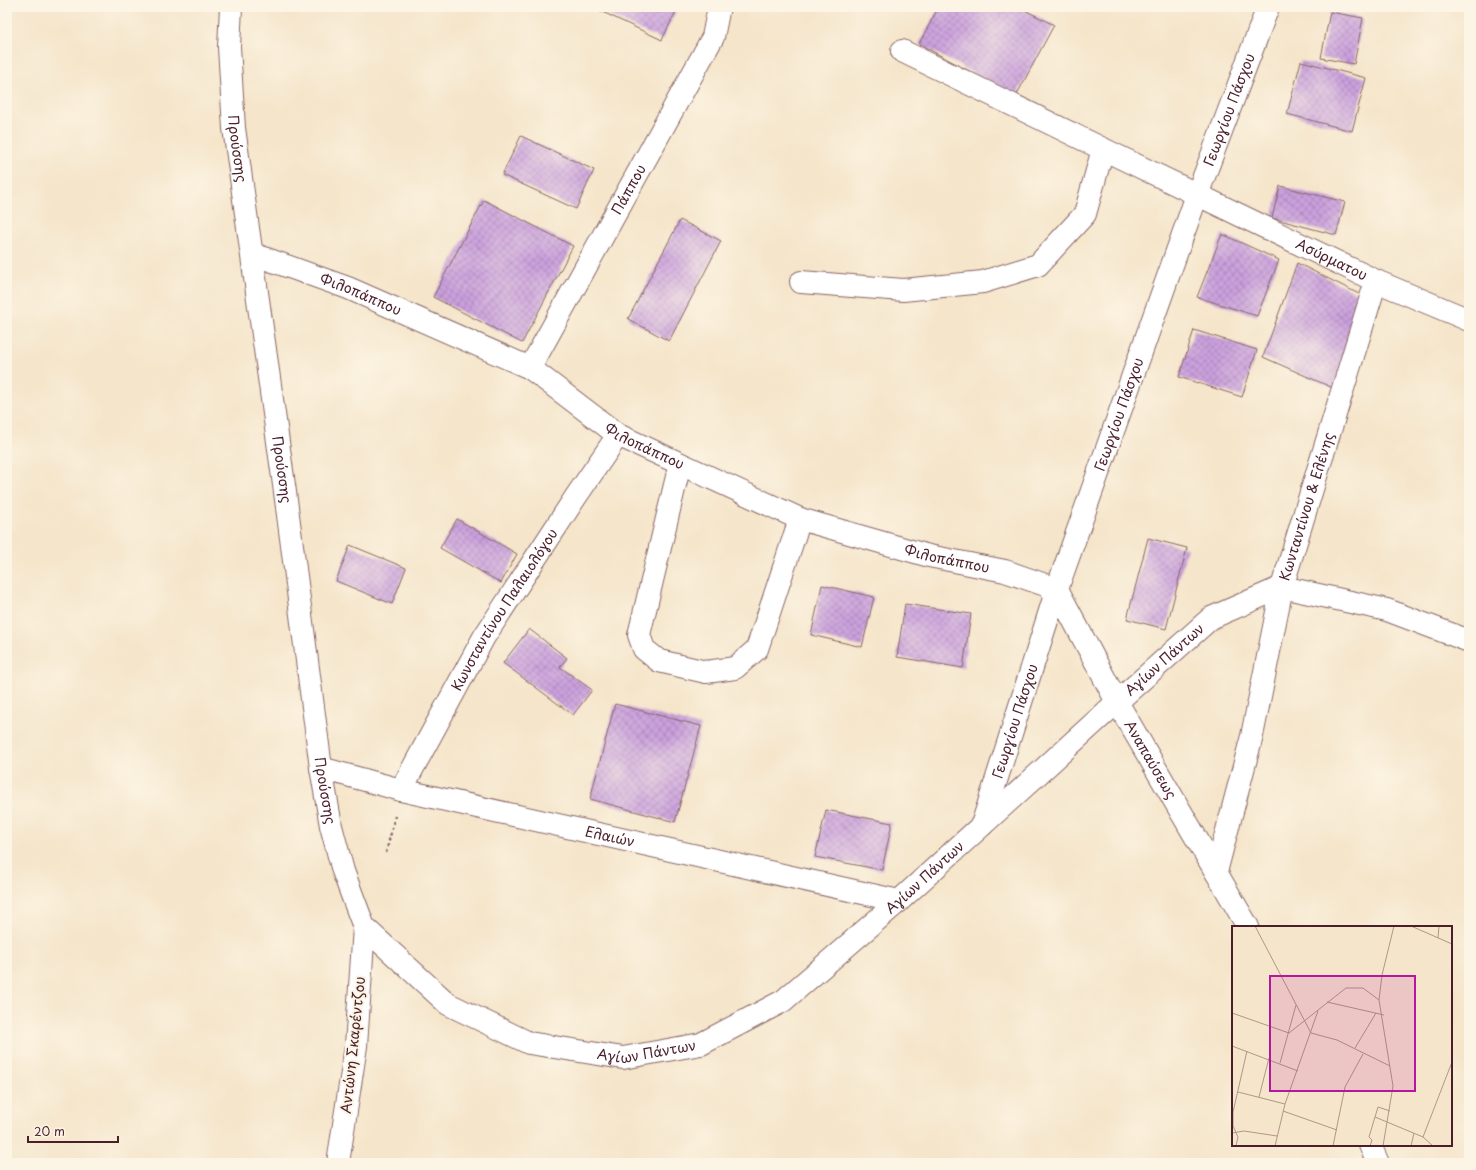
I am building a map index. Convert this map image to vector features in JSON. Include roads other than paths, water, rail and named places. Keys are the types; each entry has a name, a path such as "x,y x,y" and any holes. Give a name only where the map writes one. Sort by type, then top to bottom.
{"street":[{"name":"Προύσσης","path":"232,7 228,47 234,128 253,254 285,492 320,768 331,826 343,871 364,927"},
{"name":"Πάππου","path":"530,368 713,37 719,7"},
{"name":"Γεωργίου Πάσχου","path":"982,825 1057,589 1197,195 1268,7"},
{"name":"Ασύρματου","path":"902,51 1376,281 1469,320"},
{"path":"801,282 903,290 983,282 1038,265 1085,214 1103,149"},
{"name":"Φιλοπάππου","path":"253,254 348,288 530,368 618,435 800,519 929,556 1005,571 1057,589"},
{"name":"Κωνταντίνου & Ελένης","path":"1216,872 1252,736 1282,587 1376,281"},
{"name":"Κωνσταντίνου Παλαιολόγου","path":"401,790 484,637 618,435"},
{"path":"680,464 639,635 644,649 659,661 706,672 735,668 757,649 800,519"},
{"path":"1282,587 1387,610 1469,641"},
{"name":"Αγίων Πάντων","path":"364,927 448,1004 528,1043 623,1058 701,1044 783,1001 900,901 1211,618 1282,587"},
{"name":"Αναπαύσεως","path":"1057,589 1117,702 1247,926"},
{"name":"Ελαιών","path":"320,768 401,790 900,901"},
{"name":"Αντώνη Σκαρέντζου","path":"338,1163 356,1046 364,927"},
{"path":"1370,1146 1378,1163"}]}
